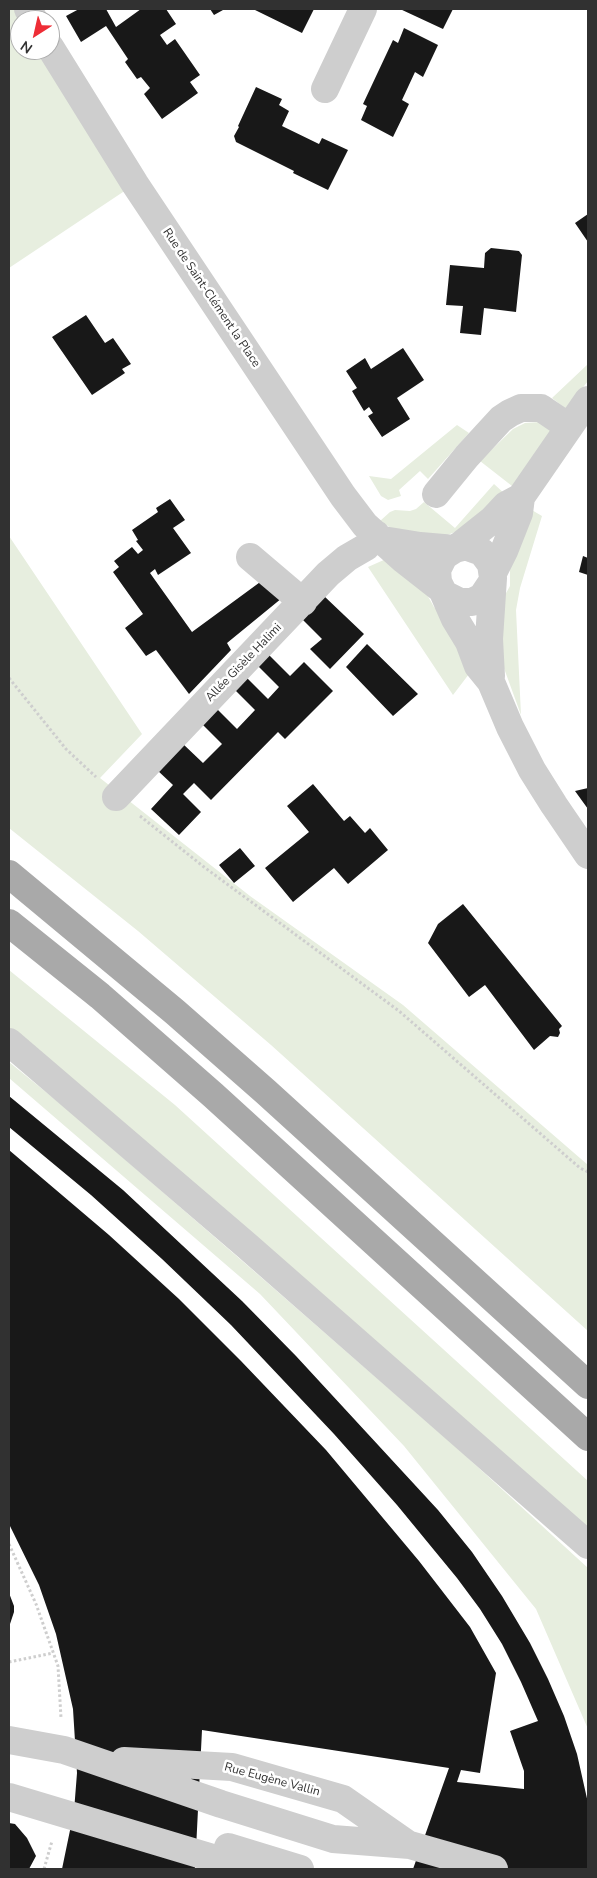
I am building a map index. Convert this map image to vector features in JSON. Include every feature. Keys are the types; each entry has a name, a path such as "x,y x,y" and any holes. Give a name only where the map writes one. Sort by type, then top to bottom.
{"main road":[{"path":"9,874 175,1012 266,1092 588,1386"},
{"path":"9,923 100,996 213,1095 588,1437"}],"street":[{"path":"325,89 363,9"},
{"name":"Rue de Saint-Clément la Place","path":"58,60 136,184 342,496 365,525 443,592 460,602 472,602 482,597 492,578"},
{"path":"492,578 519,513 521,497 588,400"},
{"path":"436,494 467,456 501,419 510,413 521,408 541,408 569,427"},
{"path":"457,548 492,520 506,505 521,497"},
{"name":"Rue de Saint-Clément la Place","path":"379,537 420,546 468,547 482,552 491,564 492,578 489,639 491,682"},
{"name":"Allée Gisèle Halimi","path":"116,797 328,574 347,558 379,537"},
{"name":"Rue de Saint-Clément la Place","path":"457,548 444,556 438,566 437,578 455,619 469,642 478,666 491,682 510,727 532,770 588,855"},
{"path":"250,557 303,602"},
{"path":"9,1042 246,1245 588,1545"},
{"name":"Rue Eugène Vallin","path":"9,1740 64,1750 220,1804 333,1839 410,1846 494,1869"},
{"name":"Rue Eugène Vallin","path":"90,1760 232,1767 344,1799 410,1846"},
{"path":"227,1787 360,1828 410,1846"},
{"path":"9,1797 249,1869"},
{"path":"210,1841 300,1869"}],"path":[{"path":"9,678 66,749 116,797 204,867 399,1011 580,1168 588,1172"},
{"path":"9,1544 36,1604 58,1666 64,1750"},
{"path":"9,1662 53,1653"},
{"path":"44,1869 59,1812"}],"green space":[{"path":"9,9 29,9 10,10 10,60 56,60 135,184 9,268"},
{"path":"588,364 588,381 566,409 552,398"},
{"path":"540,422 553,430 512,486 480,461 513,429 525,423"},
{"path":"457,425 469,433 428,479 420,471 399,490 401,496 388,500 381,496 369,476 391,479"},
{"path":"494,484 505,494 464,529 444,536 399,533 380,521 390,512 395,510 410,511 416,509 424,502 455,528"},
{"path":"530,509 542,516 520,588 516,610 521,715 501,660 505,595 510,586 510,566"},
{"path":"9,536 142,734 100,778 250,896 403,1005 588,1165 588,1331 271,1045 138,931 9,828"},
{"path":"386,559 421,584 434,607 443,615 469,674 453,695 368,567"},
{"path":"9,970 175,1105 588,1481 588,1529 162,1155 9,1028"},
{"path":"9,1062 68,1110 457,1448 588,1568 588,1729 536,1609 404,1446 260,1294 9,1078"}],"building":[{"path":"79,9 106,9 116,27 141,9 166,9 176,24 160,35 167,45 175,39 200,75 190,82 198,93 162,119 144,94 150,88 141,77 137,79 125,62 128,59 106,26 81,42 66,16"},
{"path":"210,9 223,9 223,10 214,15"},
{"path":"256,9 314,9 302,33"},
{"path":"400,9 453,9 443,29"},
{"path":"404,28 438,45 423,77 415,72 402,100 409,104 393,137 361,120 367,106 363,104 393,40 398,43"},
{"path":"256,87 282,99 279,105 289,111 282,126 319,144 322,138 348,150 328,190 236,142 234,136"},
{"path":"588,214 588,242 575,223"},
{"path":"491,248 519,251 522,255 516,312 484,308 481,335 460,333 463,306 446,305 450,265 484,268 485,253"},
{"path":"86,315 105,343 113,338 131,364 122,369 125,373 92,395 52,337"},
{"path":"403,348 424,380 397,398 410,419 382,437 368,416 373,413 369,407 364,411 352,391 357,388 346,371 365,358 371,369"},
{"path":"170,499 185,520 173,528 191,553 158,575 155,569 150,573 192,632 267,577 282,598 227,643 231,650 189,694 156,650 146,656 125,628 143,614 113,572 119,567 114,561 132,547 138,554 143,550 136,541 138,540 132,530 158,512 156,508"},
{"path":"583,556 588,558 588,575 579,572"},
{"path":"324,596 364,634 330,669 310,649 322,639 302,619"},
{"path":"367,644 418,694 393,716 346,667"},
{"path":"268,654 290,676 304,662 333,691 285,739 278,732 211,800 194,783 183,794 201,812 179,835 151,809 173,785 156,769 182,743 203,763 222,744 201,723 216,708 237,729 255,710 234,689 246,677 268,699 279,687 257,665"},
{"path":"313,784 344,821 350,816 365,833 370,828 388,850 348,884 334,868 293,902 265,868 309,832 287,806"},
{"path":"588,788 588,809 575,791"},
{"path":"240,848 255,866 234,883 219,865"},
{"path":"463,904 562,1026 559,1029 558,1037 550,1036 534,1050 485,985 469,997 428,943 438,924"},
{"path":"9,1096 123,1190 242,1301 296,1356 438,1510 472,1552 502,1596 530,1643 564,1716 577,1754 588,1803 588,1869 413,1869 449,1768 202,1730 195,1869 62,1869 74,1811 77,1773 73,1709 56,1634 39,1585 9,1524 9,1150 109,1235 179,1299 241,1361 326,1450 419,1561 470,1627 496,1673 480,1773 461,1770 457,1782 524,1789 524,1771 510,1731 538,1721 502,1644 480,1609 397,1505 334,1434 231,1325 91,1195 9,1127"},
{"path":"9,1593 14,1606 14,1612 9,1627"},
{"path":"9,1823 15,1824 27,1838 36,1856 29,1869 9,1869"}]}
